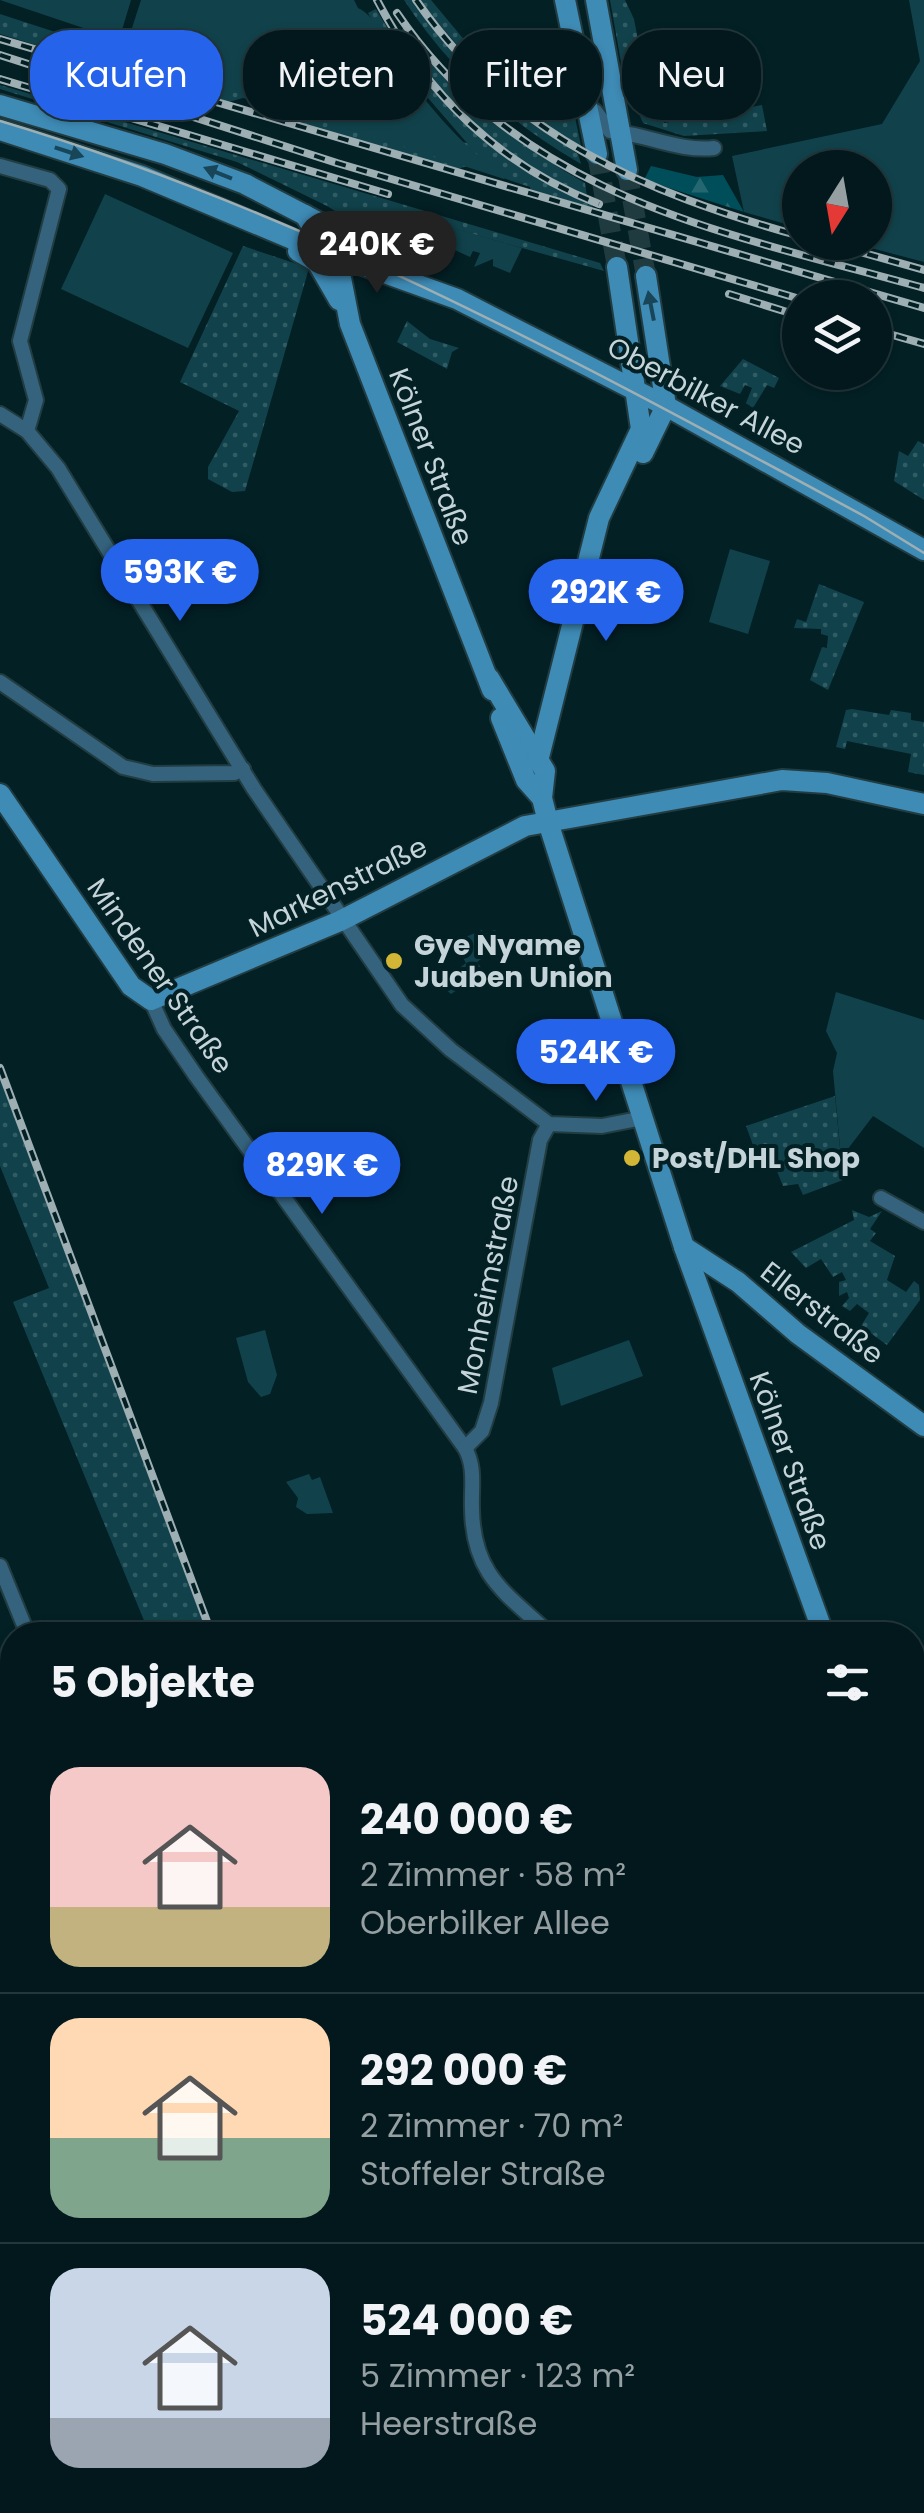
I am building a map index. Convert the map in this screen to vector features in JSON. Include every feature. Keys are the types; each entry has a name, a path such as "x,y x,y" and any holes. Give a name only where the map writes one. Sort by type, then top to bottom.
{"main road":[{"path":"564,0 570,30"},
{"path":"596,0 627,170"},
{"name":"Oberbilker Allee","path":"0,104 205,168 306,215 361,253 586,363 924,550"},
{"path":"590,120 597,154"},
{"path":"0,130 142,176 331,265 361,253"},
{"path":"306,215 331,265"},
{"name":"Kölner Straße","path":"331,265 526,780 542,798"},
{"path":"536,745 599,518 641,429 616,267"},
{"path":"542,798 605,536 666,406 646,276"},
{"path":"586,363 616,362 624,356 630,340"},
{"name":"Kölner Straße","path":"489,678 536,745 544,771 542,798 548,822 684,1247 819,1622"},
{"name":"Markenstraße","path":"151,1000 340,921 525,826 722,789 741,780 820,782 924,804"},
{"name":"Mindener Straße","path":"0,794 131,986 151,1000"},
{"name":"Ellerstraße","path":"684,1247 738,1282 798,1334 924,1426"},
{"path":"704,1304 711,1284 738,1282"}],"street":[{"path":"599,120 603,128 686,149 714,148"},
{"path":"597,154 602,141 620,132"},
{"path":"0,166 55,183 59,196 20,341 36,400 27,432"},
{"path":"0,414 27,432 58,468 340,921 419,1022 548,1124 602,1126 643,1118"},
{"path":"0,682 110,760 136,772 243,769"},
{"name":"Mindener Straße","path":"151,1000 164,1029 196,1076 465,1448 473,1471 476,1554 490,1576 538,1622"},
{"name":"Monheimstraße","path":"465,1448 482,1431 492,1403 540,1140 548,1124"},
{"path":"881,1198 924,1222"},
{"path":"0,1566 23,1622"}],"shaded area":[{"path":"0,0 131,0 122,30 89,30"},
{"path":"141,0 354,0 379,30 243,30 243,95 223,88 223,30 131,30"},
{"path":"404,0 412,0 450,46 450,59 430,30"},
{"path":"420,0 431,0 456,30 450,30 450,37"},
{"path":"610,0 625,0 636,30 622,30 622,68"},
{"path":"909,0 924,0 924,262 892,254 892,150 782,150 782,223 744,212 732,156 882,124 920,61"},
{"path":"376,9 389,30 378,30 368,13"},
{"path":"0,14 49,30 30,30 30,43 0,34"},
{"path":"430,57 450,79 450,99 430,77"},
{"path":"0,85 30,94 30,98 0,89"},
{"path":"430,85 450,107 450,120 464,120 525,166 592,205 593,213 531,195 530,187 467,166 452,171 289,120 369,120 467,143 430,100"},
{"path":"223,87 243,93 243,98 223,102"},
{"path":"430,104 478,155 507,173 504,179 321,120 430,120"},
{"path":"762,105 767,131 684,136 642,120 761,120"},
{"path":"101,120 118,120 600,263 604,271 401,214 386,243 327,206 237,162"},
{"path":"470,120 495,120 585,183 587,196 530,167"},
{"path":"516,120 530,120 578,154 581,164 555,148"},
{"path":"535,120 576,120 581,146 563,140"},
{"path":"105,194 233,253 188,348 61,289"},
{"path":"401,213 522,248 510,273 493,266 493,259 474,267 480,253 473,251 470,257 396,223"},
{"path":"243,246 309,268 245,491 232,492 208,479 208,467 239,411 180,382"},
{"path":"407,321 430,339 459,348 452,352 447,369 397,342"},
{"path":"743,359 779,378 774,388 767,385 753,408 746,403 752,388 745,385 740,394 720,386"},
{"path":"918,441 924,444 924,500 894,481 899,451 908,456"},
{"path":"730,549 770,561 748,634 709,622"},
{"path":"819,584 864,602 828,690 810,680 822,647 827,648 828,636 821,634 821,629 794,628 797,619 806,622"},
{"path":"846,710 889,715 891,710 911,713 911,720 924,722 924,775 908,772 911,754 847,741 845,749 836,747"},
{"path":"482,930 484,934 495,930 506,956 499,961 491,952 477,962 484,972 451,994 439,984 466,963 454,942"},
{"path":"836,992 924,1020 924,1148 873,1116 841,1158 833,1071 837,1053 826,1031"},
{"path":"0,1079 203,1622 145,1622 13,1302 49,1288 0,1166"},
{"path":"835,1096 843,1180 803,1195 798,1184 783,1186 772,1159 754,1165 750,1155 731,1161 730,1153 753,1145 746,1126"},
{"path":"852,1210 869,1217 882,1211 870,1229 876,1233 870,1241 895,1256 887,1280 906,1292 914,1281 919,1285 920,1300 887,1345 861,1326 869,1313 857,1304 850,1311 842,1306 849,1298 847,1292 839,1296 839,1282 846,1280 842,1272 833,1277 821,1259 806,1268 791,1252 854,1220"},
{"path":"265,1330 277,1375 270,1394 261,1397 248,1382 236,1338"},
{"path":"629,1340 643,1376 561,1406 552,1368"},
{"path":"309,1474 312,1480 320,1477 333,1513 307,1514 296,1507 298,1498 286,1482"}],"green space":[{"path":"651,166 697,177 723,175 744,212 644,180"}],"tunnel":[{"path":"597,154 617,267"},
{"path":"627,170 646,276"}],"tram line":[{"path":"0,121 225,200 442,296 654,403 864,516 924,553"}],"railway":[{"path":"377,0 418,66 469,123 529,169 599,204"},
{"path":"416,0 453,48 494,89 539,124 636,179 782,231"},
{"path":"397,13 448,76 505,127 567,167 633,199 702,225 924,288"},
{"path":"0,39 924,308"},
{"path":"0,55 337,163 782,294"},
{"path":"0,79 388,194"},
{"path":"889,260 924,270"},
{"path":"729,294 782,310"},
{"path":"892,335 924,344"},
{"path":"0,1068 207,1622"}],"place":[{"name":"Gye Nyame Juaben Union","path":"394,961"},
{"name":"Post/DHL Shop","path":"632,1158"}]}
